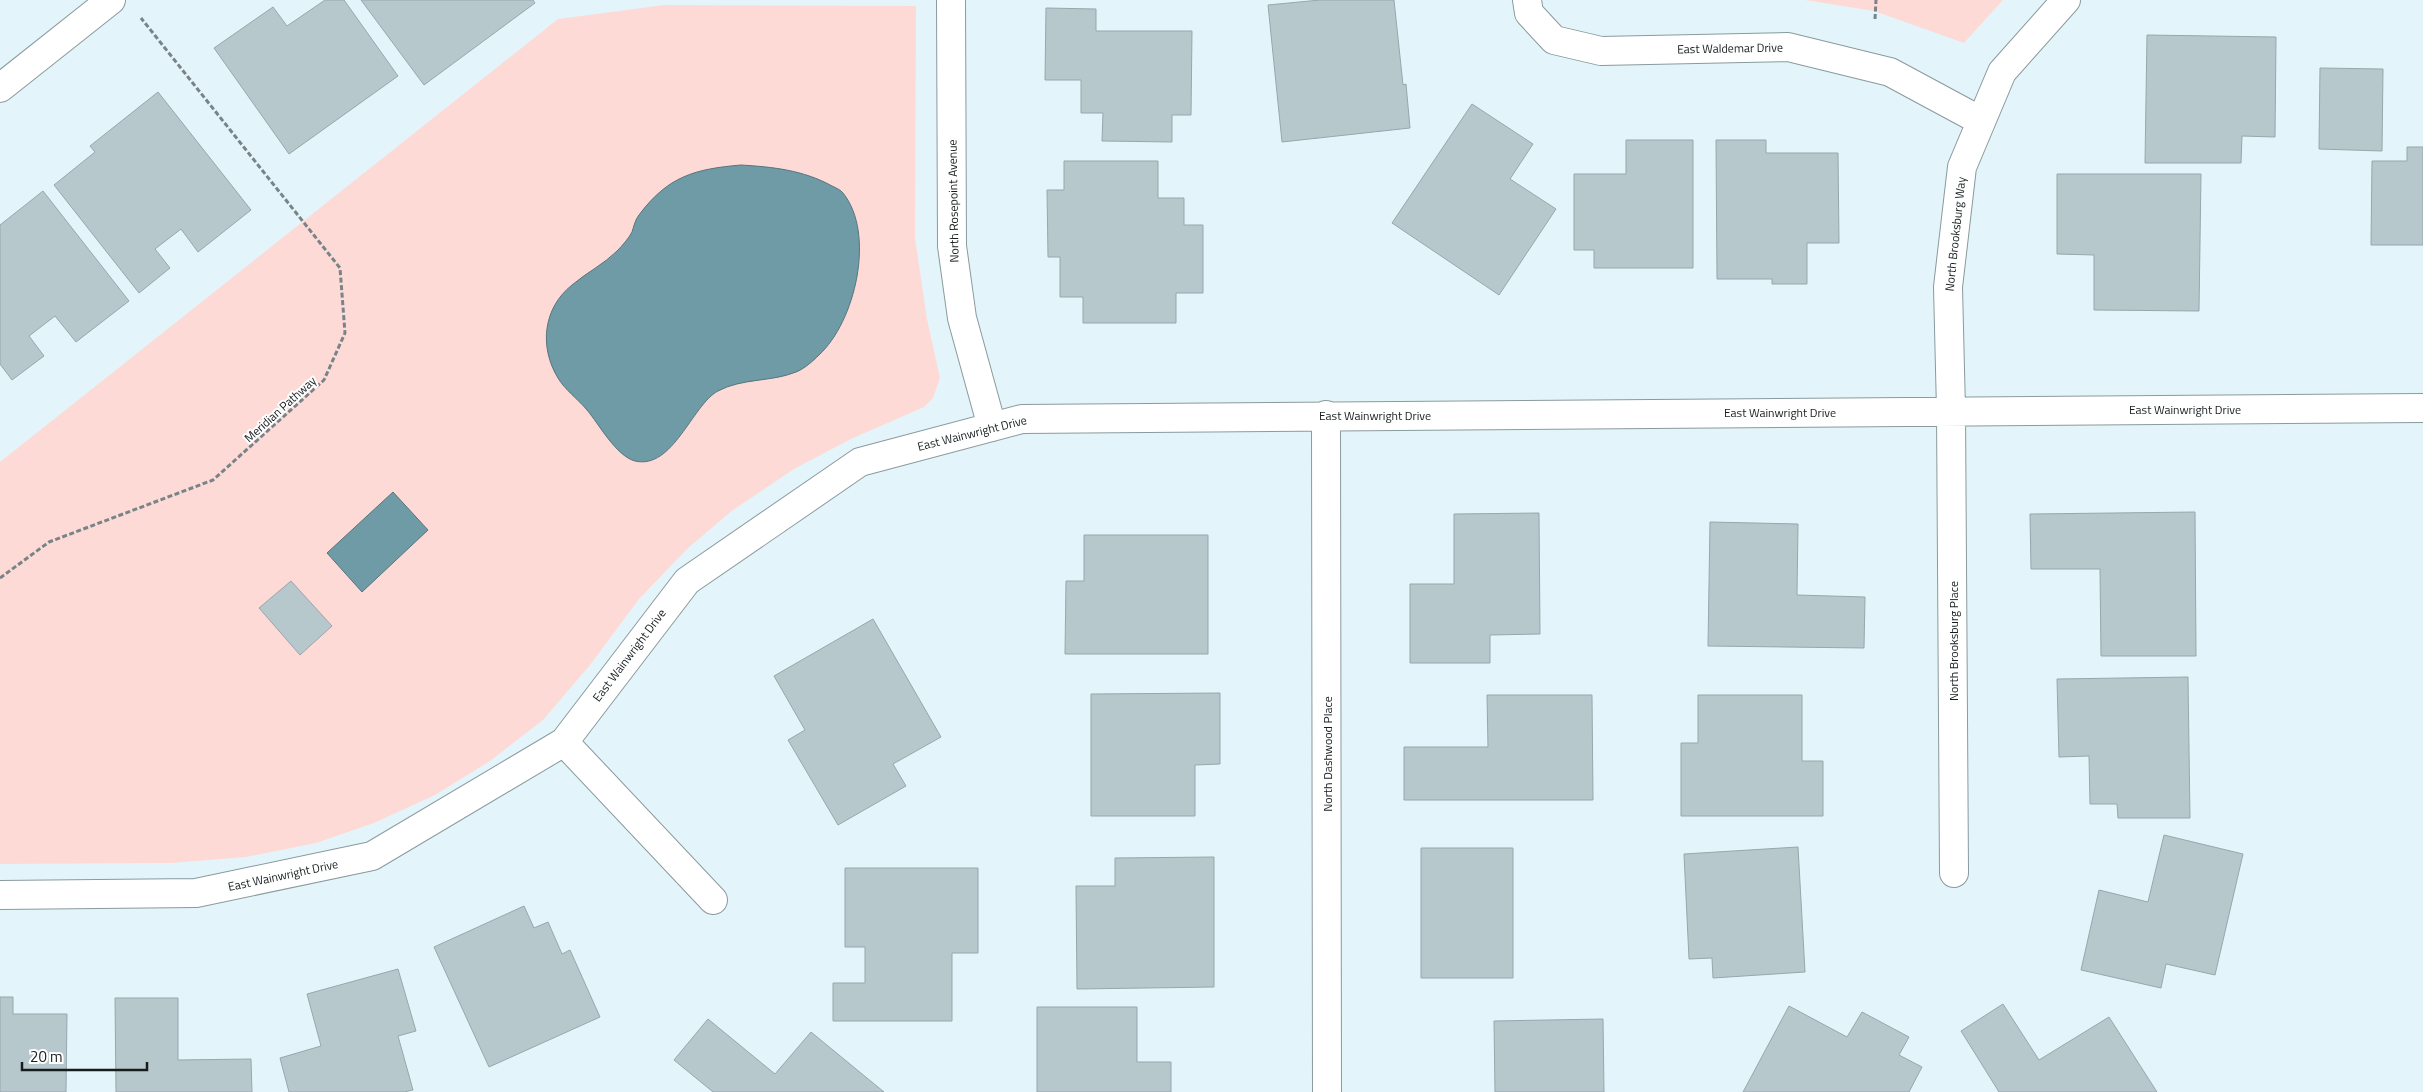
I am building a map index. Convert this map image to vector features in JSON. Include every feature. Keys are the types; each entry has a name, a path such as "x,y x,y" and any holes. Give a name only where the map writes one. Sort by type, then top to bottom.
{"street":[{"path":"0,88 111,0"},
{"name":"North Rosepoint Avenue","path":"951,0 952,246 962,318 992,427"},
{"name":"East Waldemar Drive","path":"1527,0 1529,13 1554,40 1601,51 1788,47 1890,72 1981,121"},
{"name":"North Brooksburg Way","path":"1951,410 1948,287 1962,168 2002,72 2066,0"},
{"name":"East Wainwright Drive","path":"0,895 196,893 372,856 564,742 686,580 860,462 1022,418 2423,408"},
{"name":"North Brooksburg Place","path":"1951,410 1954,873"},
{"name":"North Dashwood Place","path":"1326,415 1327,1092"},
{"path":"564,742 713,900"}],"path":[{"path":"1875,19 1876,0"},
{"name":"Meridian Pathway","path":"0,578 49,542 213,480 324,380 345,333 340,268 144,22"}],"shaded area":[{"path":"1805,0 2003,0 1964,43 1874,11"},
{"path":"664,5 916,6 915,238 927,319 940,378 933,398 924,407 851,439 794,469 733,510 688,548 639,599 590,665 543,720 490,761 435,795 374,823 316,843 246,857 172,863 0,864 0,462 558,19"}],"water":[{"path":"741,165 776,168 810,176 843,193 853,210 858,231 857,277 851,300 843,322 832,340 808,365 799,371 787,375 737,384 718,391 699,409 681,435 660,456 648,461 635,461 621,453 608,439 587,410 564,387 558,378 548,354 546,341 550,316 562,294 621,247 631,234 639,215 661,191 672,183 696,172"},
{"path":"393,492 428,530 362,592 327,553"}],"building":[{"path":"325,0 344,0 398,76 289,154 214,48 273,7 287,26"},
{"path":"361,0 533,0 535,3 424,85"},
{"path":"1320,0 1394,0 1403,85 1406,84 1410,128 1282,142 1268,5"},
{"path":"1046,8 1096,9 1096,31 1192,31 1191,115 1172,115 1172,142 1102,141 1103,113 1081,113 1081,80 1045,80"},
{"path":"2147,35 2276,37 2275,137 2242,136 2241,163 2145,163"},
{"path":"2320,68 2383,69 2382,151 2319,149"},
{"path":"158,92 251,210 198,252 181,229 155,249 170,268 139,293 54,185 95,152 90,146"},
{"path":"1472,104 1533,144 1510,179 1556,209 1499,295 1392,223"},
{"path":"1626,140 1693,140 1693,268 1594,268 1594,250 1574,250 1574,174 1626,174"},
{"path":"1716,140 1766,140 1766,153 1838,153 1839,243 1807,243 1807,284 1772,284 1772,279 1717,279"},
{"path":"2407,147 2423,147 2423,245 2371,245 2372,161 2407,161"},
{"path":"1064,161 1158,161 1158,198 1184,198 1184,225 1203,225 1203,293 1176,293 1176,323 1083,323 1083,297 1060,297 1060,257 1048,257 1047,190 1064,190"},
{"path":"2057,174 2201,174 2199,311 2094,310 2094,255 2057,254"},
{"path":"43,191 129,301 76,342 55,316 29,336 44,356 12,380 0,364 0,225"},
{"path":"2195,512 2196,656 2101,656 2100,569 2031,569 2030,514"},
{"path":"1539,513 1540,634 1490,635 1490,663 1410,663 1410,584 1454,584 1454,514"},
{"path":"1710,522 1798,524 1797,595 1865,597 1864,648 1708,646"},
{"path":"1084,535 1208,535 1208,654 1065,654 1066,581 1084,581"},
{"path":"291,581 332,626 300,655 259,608"},
{"path":"873,619 941,737 893,764 906,786 838,825 788,740 805,730 774,676"},
{"path":"2188,677 2190,818 2118,818 2117,804 2090,804 2089,756 2059,757 2057,679"},
{"path":"1220,693 1220,764 1195,765 1195,816 1091,816 1091,694"},
{"path":"1487,695 1592,695 1593,800 1404,800 1404,747 1488,747"},
{"path":"1698,695 1802,695 1802,761 1823,761 1823,816 1681,816 1681,743 1698,743"},
{"path":"2164,835 2243,854 2215,975 2166,964 2161,988 2081,970 2099,890 2148,902"},
{"path":"1798,847 1805,972 1713,978 1712,958 1689,959 1684,854"},
{"path":"1421,848 1513,848 1513,978 1421,978"},
{"path":"1214,857 1214,987 1077,989 1076,886 1115,886 1115,858"},
{"path":"845,868 978,868 978,953 952,953 952,1021 833,1021 833,983 865,983 865,947 845,947"},
{"path":"524,906 534,928 548,922 562,954 570,950 600,1017 489,1067 434,947"},
{"path":"398,969 416,1031 398,1036 413,1090 404,1092 289,1092 280,1058 321,1046 307,994"},
{"path":"0,997 13,997 13,1014 67,1014 66,1092 0,1092"},
{"path":"115,998 178,998 178,1060 251,1059 252,1092 116,1092"},
{"path":"2003,1004 2039,1060 2109,1017 2157,1092 1999,1092 1961,1031"},
{"path":"1789,1006 1847,1037 1862,1012 1909,1037 1899,1055 1922,1067 1909,1092 1743,1092"},
{"path":"1037,1007 1137,1007 1137,1062 1171,1062 1171,1092 1037,1092"},
{"path":"708,1019 775,1074 811,1032 884,1092 713,1092 674,1060"},
{"path":"1603,1019 1604,1092 1495,1092 1494,1021"}]}
